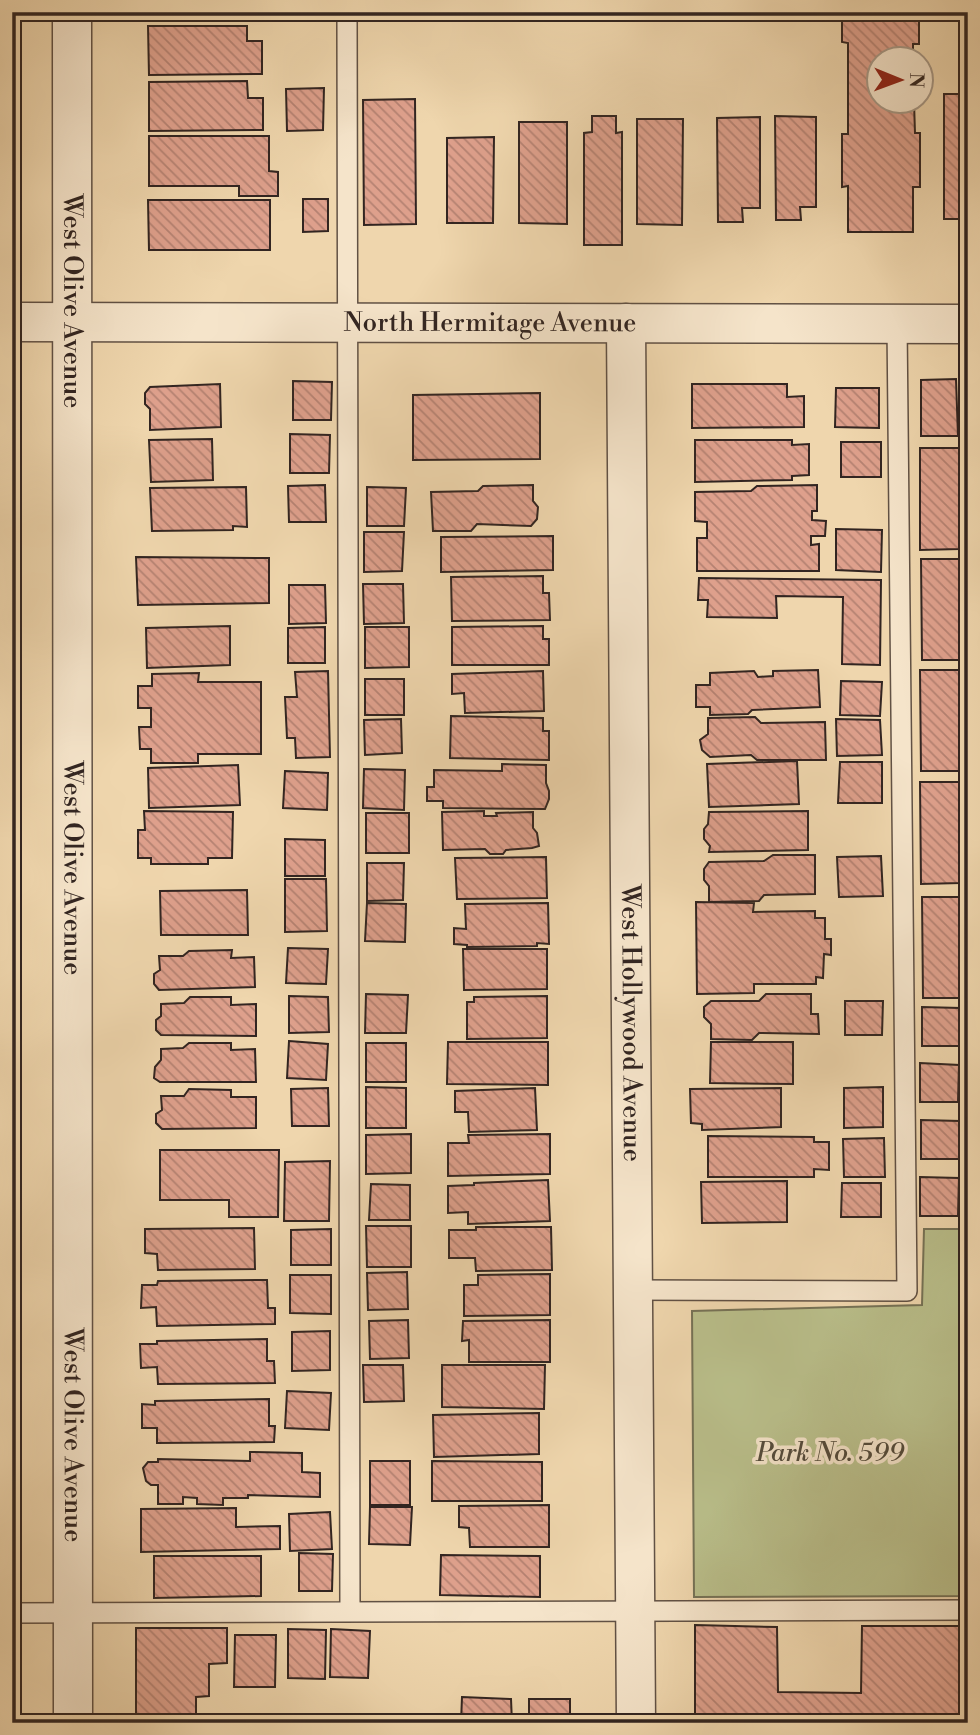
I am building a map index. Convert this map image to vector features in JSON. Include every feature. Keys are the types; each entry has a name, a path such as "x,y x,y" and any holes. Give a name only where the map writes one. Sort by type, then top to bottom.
{"street":[{"name":"West Olive Avenue","path":"72,12 73,1723"},
{"name":"North Hermitage Avenue","path":"12,322 968,324"},
{"name":"West Hollywood Avenue","path":"626,323 636,1723"}],"lane":[{"path":"347,12 350,1612"},
{"path":"633,1290 908,1291 897,324"},
{"path":"12,1613 968,1610"}],"green space":[{"name":"Park No. 599","path":"924,1229 968,1229 968,1596 694,1597 692,1311 922,1305"}],"building":[{"path":"148,12 262,12 262,19 148,19"},
{"path":"842,12 919,12 919,44 864,46 864,116 914,116 915,133 920,133 920,187 913,187 913,232 848,232 848,186 842,187 842,134 848,134 848,43 842,42"},
{"path":"148,26 247,26 247,41 262,41 262,74 149,75"},
{"path":"247,81 248,98 263,98 263,130 149,131 149,82"},
{"path":"324,88 323,130 287,131 286,89"},
{"path":"944,94 968,94 968,219 944,219"},
{"path":"415,99 416,224 364,225 363,100"},
{"path":"592,116 616,116 616,133 622,132 622,245 584,245 584,133 592,132"},
{"path":"775,116 816,117 816,207 800,207 801,220 776,220"},
{"path":"760,117 760,208 742,208 743,222 718,222 717,118"},
{"path":"637,119 683,119 682,225 637,224"},
{"path":"519,122 567,122 567,224 519,223"},
{"path":"149,136 269,136 269,171 278,172 278,196 239,196 239,186 149,186"},
{"path":"494,137 493,223 447,223 447,138"},
{"path":"303,199 328,199 328,231 303,232"},
{"path":"148,200 270,200 270,250 149,250"},
{"path":"956,379 958,436 921,436 921,380"},
{"path":"293,381 332,382 331,420 293,420"},
{"path":"220,384 221,427 150,430 150,409 145,404 145,393 150,387"},
{"path":"692,384 787,384 787,397 804,396 804,427 692,428"},
{"path":"836,388 879,388 879,428 835,427"},
{"path":"540,393 540,459 413,460 413,395"},
{"path":"290,434 330,435 329,473 290,473"},
{"path":"212,439 213,480 151,482 149,440"},
{"path":"695,440 792,440 792,445 809,444 809,475 792,476 792,480 695,482"},
{"path":"841,442 881,442 881,477 841,477"},
{"path":"920,448 959,448 959,549 920,550"},
{"path":"325,485 326,522 289,522 288,486"},
{"path":"533,485 533,501 538,507 537,519 531,526 477,524 471,531 433,531 431,492 478,491 483,486"},
{"path":"817,485 817,511 812,511 812,520 826,521 825,536 811,536 811,545 819,544 819,571 697,571 697,538 707,538 707,522 695,521 695,492 751,491 757,486"},
{"path":"246,487 247,527 233,526 233,530 152,531 150,488"},
{"path":"367,487 406,488 404,526 367,526"},
{"path":"836,529 882,530 881,572 836,570"},
{"path":"364,532 404,532 402,571 364,572"},
{"path":"553,536 553,570 441,572 441,537"},
{"path":"136,557 269,558 269,603 138,605"},
{"path":"921,559 960,559 961,660 922,660"},
{"path":"543,576 543,593 549,593 550,620 452,621 451,577"},
{"path":"699,578 881,580 880,665 842,664 843,597 776,596 777,618 707,617 708,600 698,600"},
{"path":"363,584 403,584 404,623 364,624"},
{"path":"289,585 325,585 326,623 289,624"},
{"path":"230,626 230,665 147,668 146,628"},
{"path":"543,626 543,639 549,639 549,665 452,665 452,627"},
{"path":"325,627 325,663 288,663 288,628"},
{"path":"365,627 409,627 409,667 365,668"},
{"path":"818,670 820,707 710,715 710,707 696,707 696,685 710,685 710,673 754,671 758,677 773,676 773,671"},
{"path":"920,670 960,670 960,771 921,771"},
{"path":"328,671 330,757 296,758 295,738 287,738 285,697 297,697 295,672"},
{"path":"543,671 544,711 465,713 464,693 452,694 452,674"},
{"path":"199,673 198,682 261,682 261,754 198,754 198,763 151,763 151,749 140,749 139,727 151,727 151,708 138,708 138,686 152,686 152,674"},
{"path":"365,679 404,679 404,715 365,715"},
{"path":"841,681 882,682 880,716 840,715"},
{"path":"451,716 543,718 543,731 549,731 549,760 450,758"},
{"path":"755,717 761,723 825,722 826,760 757,760 751,755 710,757 702,750 700,740 708,734 708,718"},
{"path":"401,719 402,753 365,755 364,720"},
{"path":"836,719 880,720 882,755 837,756"},
{"path":"797,761 799,804 709,807 707,764"},
{"path":"840,762 882,762 882,803 838,803"},
{"path":"502,764 546,765 549,799 545,809 443,808 443,801 427,801 427,787 434,787 434,770 502,771"},
{"path":"238,765 240,805 149,808 148,768"},
{"path":"364,769 405,770 404,810 363,808"},
{"path":"285,771 328,773 327,810 283,808"},
{"path":"920,782 959,782 960,883 921,884"},
{"path":"144,811 233,812 232,858 208,858 208,864 151,864 151,858 138,858 138,830 145,830"},
{"path":"484,811 484,816 533,812 533,828 537,833 539,846 506,850 503,854 490,854 485,849 443,850 442,812"},
{"path":"808,811 808,850 709,852 710,846 704,839 709,812"},
{"path":"366,813 409,813 409,853 366,853"},
{"path":"285,839 325,840 325,876 285,876"},
{"path":"773,855 815,855 815,894 764,895 759,901 709,902 709,886 704,880 704,869 709,862 764,861"},
{"path":"881,856 883,896 839,897 837,857"},
{"path":"546,857 547,898 457,899 455,858"},
{"path":"367,863 404,863 403,900 367,901"},
{"path":"285,879 326,879 327,931 285,932"},
{"path":"247,890 248,935 161,935 160,891"},
{"path":"922,897 960,897 961,998 923,998"},
{"path":"696,902 754,903 753,912 815,911 815,918 825,918 825,939 831,939 831,955 824,954 823,978 816,977 816,984 754,984 754,993 697,994"},
{"path":"367,903 406,904 405,942 365,941"},
{"path":"548,903 549,944 467,947 454,944 454,928 466,929 465,904"},
{"path":"288,948 328,949 326,984 286,983"},
{"path":"463,949 547,949 547,989 464,990"},
{"path":"232,950 231,958 254,957 255,987 159,990 154,984 154,974 160,970 159,956 183,956 189,951"},
{"path":"366,994 408,995 406,1033 365,1033"},
{"path":"766,994 811,994 811,1014 818,1014 819,1034 759,1033 752,1040 711,1039 711,1024 704,1017 704,1007 711,1001 759,1001"},
{"path":"289,996 328,997 329,1032 289,1033"},
{"path":"547,996 547,1038 467,1039 467,1002 474,1002 474,997"},
{"path":"190,997 231,997 231,1005 256,1004 256,1036 161,1035 156,1030 156,1020 161,1016 161,1004 184,1003"},
{"path":"845,1001 883,1001 882,1035 845,1035"},
{"path":"922,1007 960,1008 960,1046 922,1046"},
{"path":"289,1041 328,1044 326,1080 287,1078"},
{"path":"448,1042 548,1042 548,1085 447,1084"},
{"path":"711,1042 793,1042 793,1084 710,1083"},
{"path":"189,1043 231,1043 231,1050 255,1049 256,1082 160,1082 154,1078 155,1067 161,1060 161,1049 183,1048"},
{"path":"366,1043 406,1043 406,1082 366,1082"},
{"path":"920,1063 959,1065 958,1102 920,1102"},
{"path":"366,1087 406,1088 406,1128 366,1128"},
{"path":"883,1087 883,1127 844,1128 844,1088"},
{"path":"328,1088 329,1126 292,1126 291,1089"},
{"path":"535,1088 537,1130 469,1132 468,1112 455,1112 455,1091"},
{"path":"781,1088 781,1127 702,1130 702,1124 691,1123 690,1089"},
{"path":"189,1089 231,1090 231,1097 256,1097 256,1128 162,1129 156,1123 156,1114 162,1110 161,1096 184,1096"},
{"path":"921,1120 960,1121 959,1159 921,1159"},
{"path":"411,1134 411,1173 366,1174 366,1135"},
{"path":"550,1134 550,1174 448,1176 448,1143 469,1143 468,1135"},
{"path":"708,1136 814,1137 814,1142 829,1142 829,1170 814,1169 814,1177 708,1177"},
{"path":"884,1138 885,1177 844,1177 843,1139"},
{"path":"160,1150 279,1150 278,1217 229,1217 229,1200 160,1200"},
{"path":"330,1161 329,1221 284,1221 285,1162"},
{"path":"920,1177 959,1178 958,1216 920,1216"},
{"path":"548,1180 550,1221 468,1224 468,1212 448,1213 448,1186"},
{"path":"787,1181 787,1222 702,1223 701,1182"},
{"path":"842,1183 881,1183 881,1217 841,1217"},
{"path":"371,1184 410,1185 410,1220 369,1220"},
{"path":"366,1226 411,1226 411,1267 367,1267"},
{"path":"476,1227 551,1227 552,1270 476,1271 475,1258 449,1258 449,1230 476,1230"},
{"path":"254,1228 255,1269 158,1270 157,1254 145,1253 145,1229"},
{"path":"331,1229 331,1265 291,1265 291,1230"},
{"path":"407,1272 408,1309 368,1310 367,1273"},
{"path":"550,1274 550,1315 464,1316 464,1285 478,1285 478,1275"},
{"path":"290,1275 331,1275 331,1314 290,1313"},
{"path":"267,1280 268,1308 275,1308 275,1324 157,1326 156,1307 141,1308 142,1285 157,1285 158,1281"},
{"path":"408,1320 409,1358 370,1359 369,1321"},
{"path":"550,1320 550,1362 469,1362 469,1340 462,1341 463,1321"},
{"path":"330,1331 330,1370 292,1371 292,1332"},
{"path":"267,1339 267,1361 274,1361 275,1383 158,1384 157,1367 141,1368 140,1344 157,1344 157,1341"},
{"path":"363,1365 403,1365 404,1401 364,1402"},
{"path":"442,1365 545,1365 544,1409 442,1407"},
{"path":"287,1391 331,1393 329,1430 285,1428"},
{"path":"269,1399 269,1426 275,1426 274,1442 157,1443 157,1428 142,1428 142,1404 155,1405 155,1401"},
{"path":"539,1413 539,1454 434,1457 433,1415"},
{"path":"250,1452 302,1453 302,1472 320,1473 320,1497 248,1495 248,1498 223,1498 223,1505 197,1504 197,1498 183,1497 183,1504 158,1504 158,1485 151,1485 146,1481 143,1468 148,1462 158,1462 158,1459 250,1461"},
{"path":"370,1461 410,1461 410,1505 370,1505"},
{"path":"432,1461 542,1462 542,1501 432,1501"},
{"path":"549,1505 549,1547 470,1547 469,1528 459,1527 459,1506"},
{"path":"370,1507 412,1507 410,1545 369,1544"},
{"path":"236,1508 236,1527 280,1526 280,1549 141,1552 141,1509"},
{"path":"330,1512 332,1549 290,1551 289,1514"},
{"path":"299,1553 333,1554 332,1591 299,1591"},
{"path":"441,1555 540,1556 540,1597 440,1595"},
{"path":"154,1556 261,1556 261,1596 154,1598"},
{"path":"695,1625 777,1627 778,1692 861,1693 862,1626 968,1626 968,1723 695,1723"},
{"path":"136,1628 227,1628 227,1663 209,1664 209,1696 196,1697 196,1723 136,1723"},
{"path":"288,1629 326,1630 325,1679 288,1678"},
{"path":"331,1629 370,1631 368,1678 330,1677"},
{"path":"235,1635 276,1635 275,1687 234,1687"},
{"path":"462,1697 511,1699 512,1723 461,1723"},
{"path":"529,1699 570,1699 570,1723 529,1723"},
{"path":"435,1714 435,1723 377,1723 377,1715"}]}
